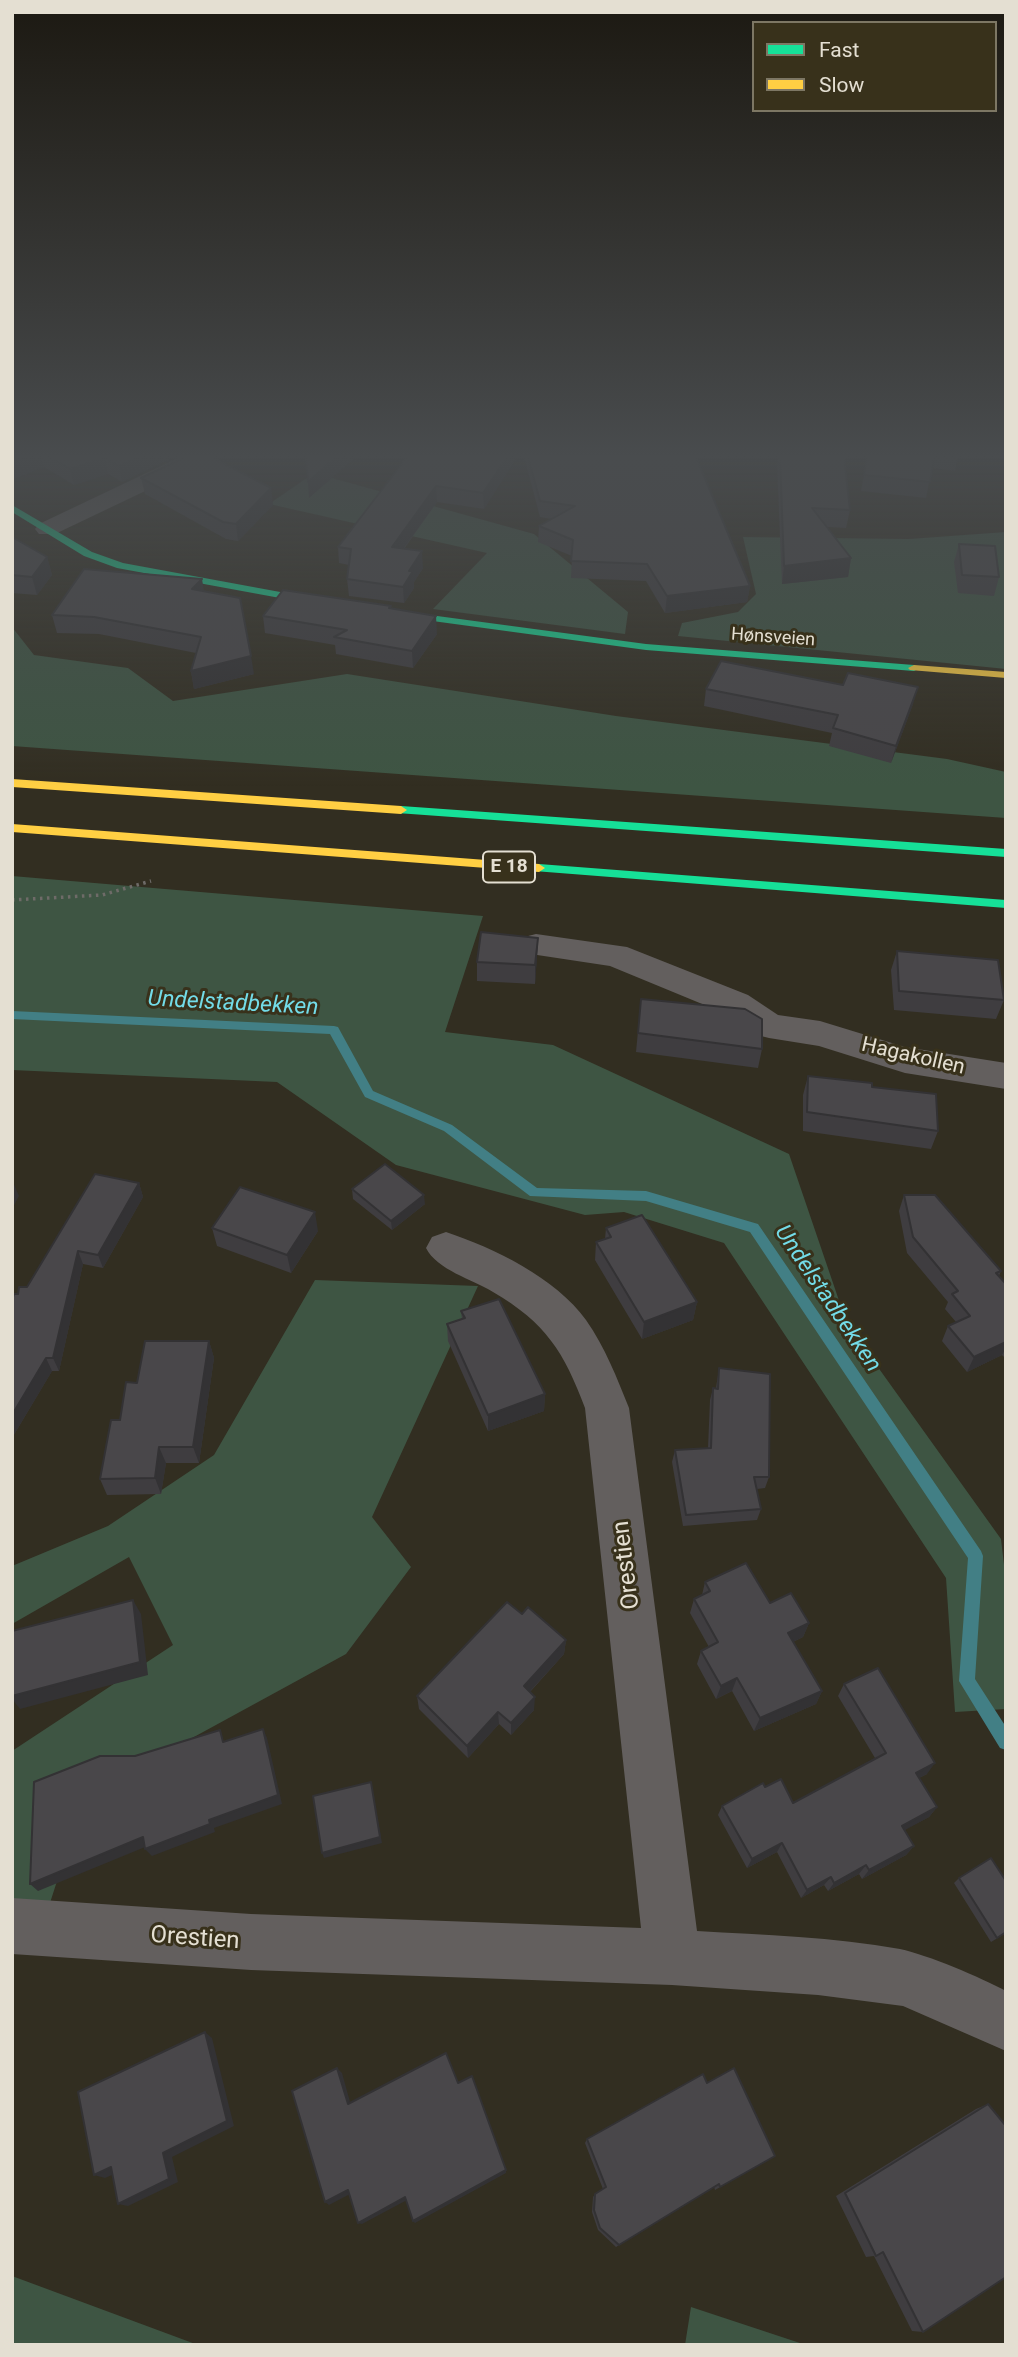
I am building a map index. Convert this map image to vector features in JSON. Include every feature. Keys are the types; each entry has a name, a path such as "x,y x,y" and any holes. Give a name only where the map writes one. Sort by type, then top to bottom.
{"main road":[{"path":"126,567 342,606"},
{"name":"Hønsveien","path":"369,610 646,647 1006,675"},
{"name":"E 18","path":"12,783 1006,853"},
{"name":"E 18","path":"12,828 1006,904"}],"street":[{"name":"Hagakollen","path":"536,945 615,954 736,1004 769,1026 820,1034 905,1059 1006,1076"},
{"name":"Orestien","path":"446,1248 493,1272 561,1320 584,1353 607,1408 672,1957"},
{"name":"Orestien","path":"12,1926 251,1942 672,1957 818,1967 903,1979 980,2008 1006,2022"}],"path":[{"path":"12,900 103,895 151,881"}],"green space":[{"path":"474,567 574,567 628,612 625,634 433,609"},
{"path":"750,567 1006,567 1006,669 678,636 682,623 738,612 756,594"},
{"path":"12,627 34,655 128,668 173,701 347,674 616,716 947,759 1006,772 1006,818 12,746"},
{"path":"12,876 483,916 445,1032 553,1045 789,1154 847,1324 1001,1539 1006,1582 1006,1709 955,1712 946,1578 724,1243 624,1212 585,1215 396,1165 277,1082 12,1070"},
{"path":"315,1280 478,1286 372,1517 411,1567 346,1654 84,1797 49,1906 12,1905 12,1751 173,1645 129,1557 12,1624 12,1566 108,1526 214,1455"},
{"path":"12,2276 198,2345 12,2345"},
{"path":"691,2307 806,2345 685,2345"}],"building":[{"path":"12,567 40,567 32,577 12,575"},
{"path":"349,567 412,567 409,571 413,571 403,587 347,579"},
{"path":"649,567 742,567 750,586 667,596"},
{"path":"961,567 998,567 999,577 962,575"},
{"path":"84,569 202,579 192,589 240,598 251,656 191,671 201,637 94,617 52,615"},
{"path":"283,590 391,606 389,608 436,616 412,651 334,637 347,630 263,616"},
{"path":"721,661 843,685 848,673 918,687 896,746 833,728 838,715 706,689"},
{"path":"481,932 538,938 535,965 477,962"},
{"path":"897,951 998,960 1004,1000 899,991"},
{"path":"641,999 745,1009 762,1019 762,1049 638,1033"},
{"path":"808,1076 936,1094 938,1131 807,1112"},
{"path":"385,1164 424,1195 391,1221 352,1189"},
{"path":"95,1174 139,1183 98,1255 78,1251 53,1358 46,1358 12,1415 14,1294 18,1294 19,1287 27,1287"},
{"path":"240,1187 315,1212 287,1255 212,1228"},
{"path":"904,1195 935,1195 1001,1271 996,1273 1006,1284 1006,1342 974,1357 948,1326 970,1316 952,1294 958,1291 913,1237"},
{"path":"642,1215 697,1302 644,1322 596,1242 611,1237 606,1228"},
{"path":"499,1299 545,1394 488,1415 447,1324 465,1318 461,1311"},
{"path":"145,1341 209,1341 193,1447 159,1447 155,1478 100,1479 111,1420 120,1420 126,1382 137,1383"},
{"path":"719,1368 770,1374 769,1477 754,1477 761,1509 686,1515 675,1450 711,1448 713,1388 718,1389"},
{"path":"746,1563 770,1603 791,1593 809,1623 788,1633 822,1691 760,1718 737,1678 721,1686 701,1651 718,1642 694,1599 710,1591 705,1582"},
{"path":"133,1600 140,1662 12,1696 12,1631"},
{"path":"507,1602 522,1614 528,1607 566,1640 524,1686 535,1697 511,1723 498,1712 467,1746 417,1696"},
{"path":"878,1668 935,1763 916,1773 937,1807 902,1826 914,1846 869,1870 866,1865 834,1883 831,1877 807,1890 782,1843 752,1859 722,1806 763,1783 765,1787 781,1779 793,1803 886,1753 844,1684"},
{"path":"263,1729 278,1795 209,1820 210,1824 145,1849 143,1837 30,1884 34,1782 100,1756 135,1756 220,1730 223,1742"},
{"path":"371,1782 380,1837 322,1853 313,1796"},
{"path":"991,1858 1006,1881 1006,1932 997,1938 959,1878"},
{"path":"205,2032 227,2121 163,2153 169,2179 118,2204 111,2167 94,2175 78,2092"},
{"path":"446,2053 458,2083 472,2076 506,2170 413,2221 405,2197 358,2223 348,2190 325,2202 292,2091 337,2068 348,2104"},
{"path":"734,2068 775,2156 720,2187 719,2184 619,2245 600,2228 594,2210 595,2194 606,2187 587,2139 703,2074 707,2083"},
{"path":"988,2104 1006,2126 1006,2277 923,2332 883,2252 876,2256 845,2193"}],"waterway":[{"name":"Undelstadbekken","path":"12,1015 334,1030 369,1094 448,1128 534,1193 646,1196 754,1228 976,1556 967,1681 1006,1742"}],"traffic: fast":[{"path":"126,567 329,604"},
{"path":"385,612 646,647 914,668"},
{"path":"401,810 1006,853"},
{"path":"539,868 1006,904"}],"traffic: slow":[{"path":"914,668 1006,675"},
{"path":"12,783 401,810"},
{"path":"12,828 539,868"}]}
